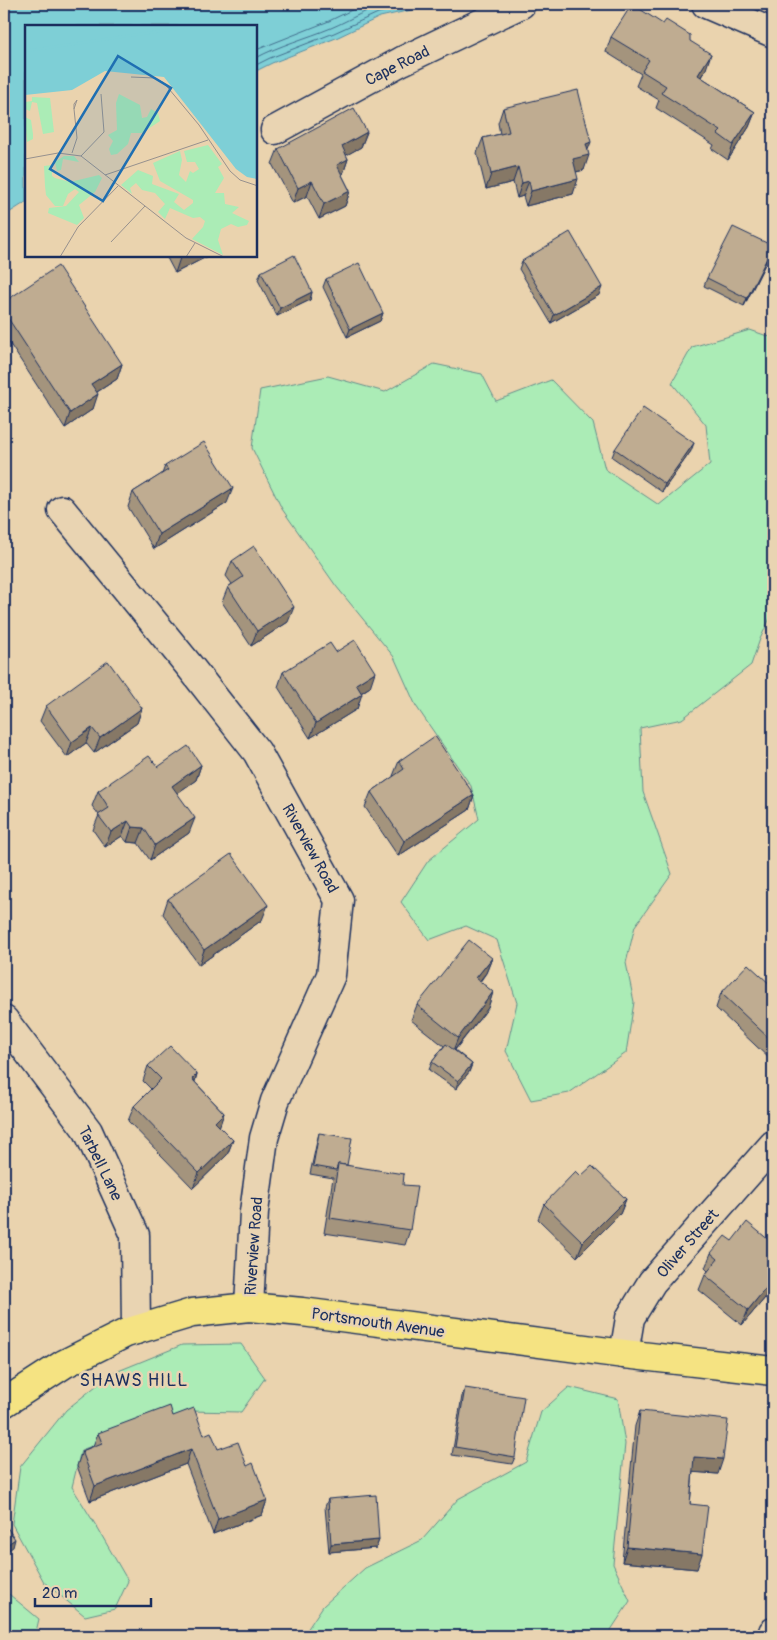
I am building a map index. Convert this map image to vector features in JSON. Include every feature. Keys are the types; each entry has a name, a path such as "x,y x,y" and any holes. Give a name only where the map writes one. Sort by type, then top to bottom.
{"main road":[{"name":"Portsmouth Avenue","path":"4,1403 64,1364 126,1333 192,1313 249,1307 773,1371"}],"street":[{"name":"Cape Road","path":"275,130 402,61 521,4"},
{"path":"706,4 773,33"},
{"name":"Riverview Road","path":"62,510 257,752 339,900 331,975 275,1101 264,1138 254,1212 249,1307"},
{"name":"Tarbell Lane","path":"4,1020 88,1131 135,1235 136,1330"},
{"name":"Oliver Street","path":"624,1354 630,1318 652,1282 773,1145"},
{"path":"772,1636 773,1632"}],"green space":[{"path":"750,330 773,338 773,612 760,639 751,665 682,719 640,728 643,792 672,874 635,926 626,963 634,1002 626,1053 569,1093 531,1100 506,1051 517,1003 497,940 466,926 429,940 401,902 428,861 479,819 471,786 416,706 394,657 336,586 282,509 252,448 260,390 328,376 385,392 434,364 482,374 496,401 551,380 593,423 605,469 659,505 710,464 706,425 672,383 692,347"},
{"path":"241,1344 265,1378 241,1412 188,1411 81,1450 72,1487 128,1581 115,1609 85,1616 44,1582 12,1524 20,1467 66,1410 111,1374 182,1345"},
{"path":"569,1387 618,1399 625,1444 613,1564 630,1601 607,1636 303,1636 323,1606 365,1568 422,1540 458,1499 526,1462 541,1412"},
{"path":"4,1590 39,1619 35,1636 4,1636"}],"water":[{"path":"4,4 438,4 380,17 336,38 258,70 258,25 25,25 25,203 4,216"}],"building":[{"path":"632,4 663,24 666,20 690,35 690,41 711,54 698,75 755,112 733,145 718,134 721,131 661,93 666,86 642,71 649,60 611,37"},
{"path":"578,90 591,142 586,144 589,155 573,159 578,179 531,191 529,181 522,183 518,167 491,174 483,138 509,132 503,108"},
{"path":"354,108 367,132 342,146 348,159 337,165 350,191 324,204 312,181 298,188 278,149"},
{"path":"733,227 773,246 747,298 707,278"},
{"path":"570,232 602,287 554,315 522,261"},
{"path":"294,255 312,292 280,308 261,272"},
{"path":"359,263 383,313 350,329 326,279"},
{"path":"58,266 122,364 91,384 98,394 70,413 4,312 4,302"},
{"path":"643,408 694,443 665,484 615,449"},
{"path":"204,442 233,488 159,534 133,492 168,470 165,466"},
{"path":"254,546 294,607 257,631 228,587 243,577 232,561"},
{"path":"355,640 375,672 356,684 362,694 316,723 283,672 330,643 336,652"},
{"path":"108,661 142,708 100,738 92,728 72,742 46,706"},
{"path":"435,736 474,795 404,841 371,792 404,769 399,761"},
{"path":"188,746 201,765 172,786 195,818 155,845 144,828 132,827 128,821 111,832 98,815 109,808 98,791 149,756 158,767"},
{"path":"231,854 268,905 204,950 168,899"},
{"path":"469,940 492,958 476,978 493,992 458,1038 417,1005"},
{"path":"748,964 772,986 773,984 773,1042 721,993"},
{"path":"446,1044 472,1064 458,1081 432,1062"},
{"path":"170,1046 197,1074 192,1079 224,1113 215,1122 233,1140 199,1173 134,1106 161,1079 148,1066"},
{"path":"319,1133 352,1138 347,1165 338,1164 336,1170 313,1166"},
{"path":"338,1164 404,1174 403,1185 417,1186 410,1230 330,1218"},
{"path":"592,1166 626,1199 583,1242 544,1204 576,1171 581,1176"},
{"path":"747,1222 770,1241 773,1236 773,1286 770,1283 748,1310 705,1275 718,1259 711,1253 725,1236 732,1241"},
{"path":"465,1388 524,1397 515,1457 455,1447"},
{"path":"170,1406 173,1416 194,1408 204,1435 211,1432 218,1449 238,1442 247,1466 253,1463 267,1500 218,1519 191,1449 95,1486 82,1451 102,1443 98,1433"},
{"path":"640,1411 728,1420 723,1459 694,1457 690,1504 708,1506 702,1554 627,1547"},
{"path":"376,1495 379,1540 331,1544 328,1499"},
{"path":"4,1523 15,1539 4,1547"}],"district":[{"name":"SHAWS HILL","path":"134,1380"}]}
